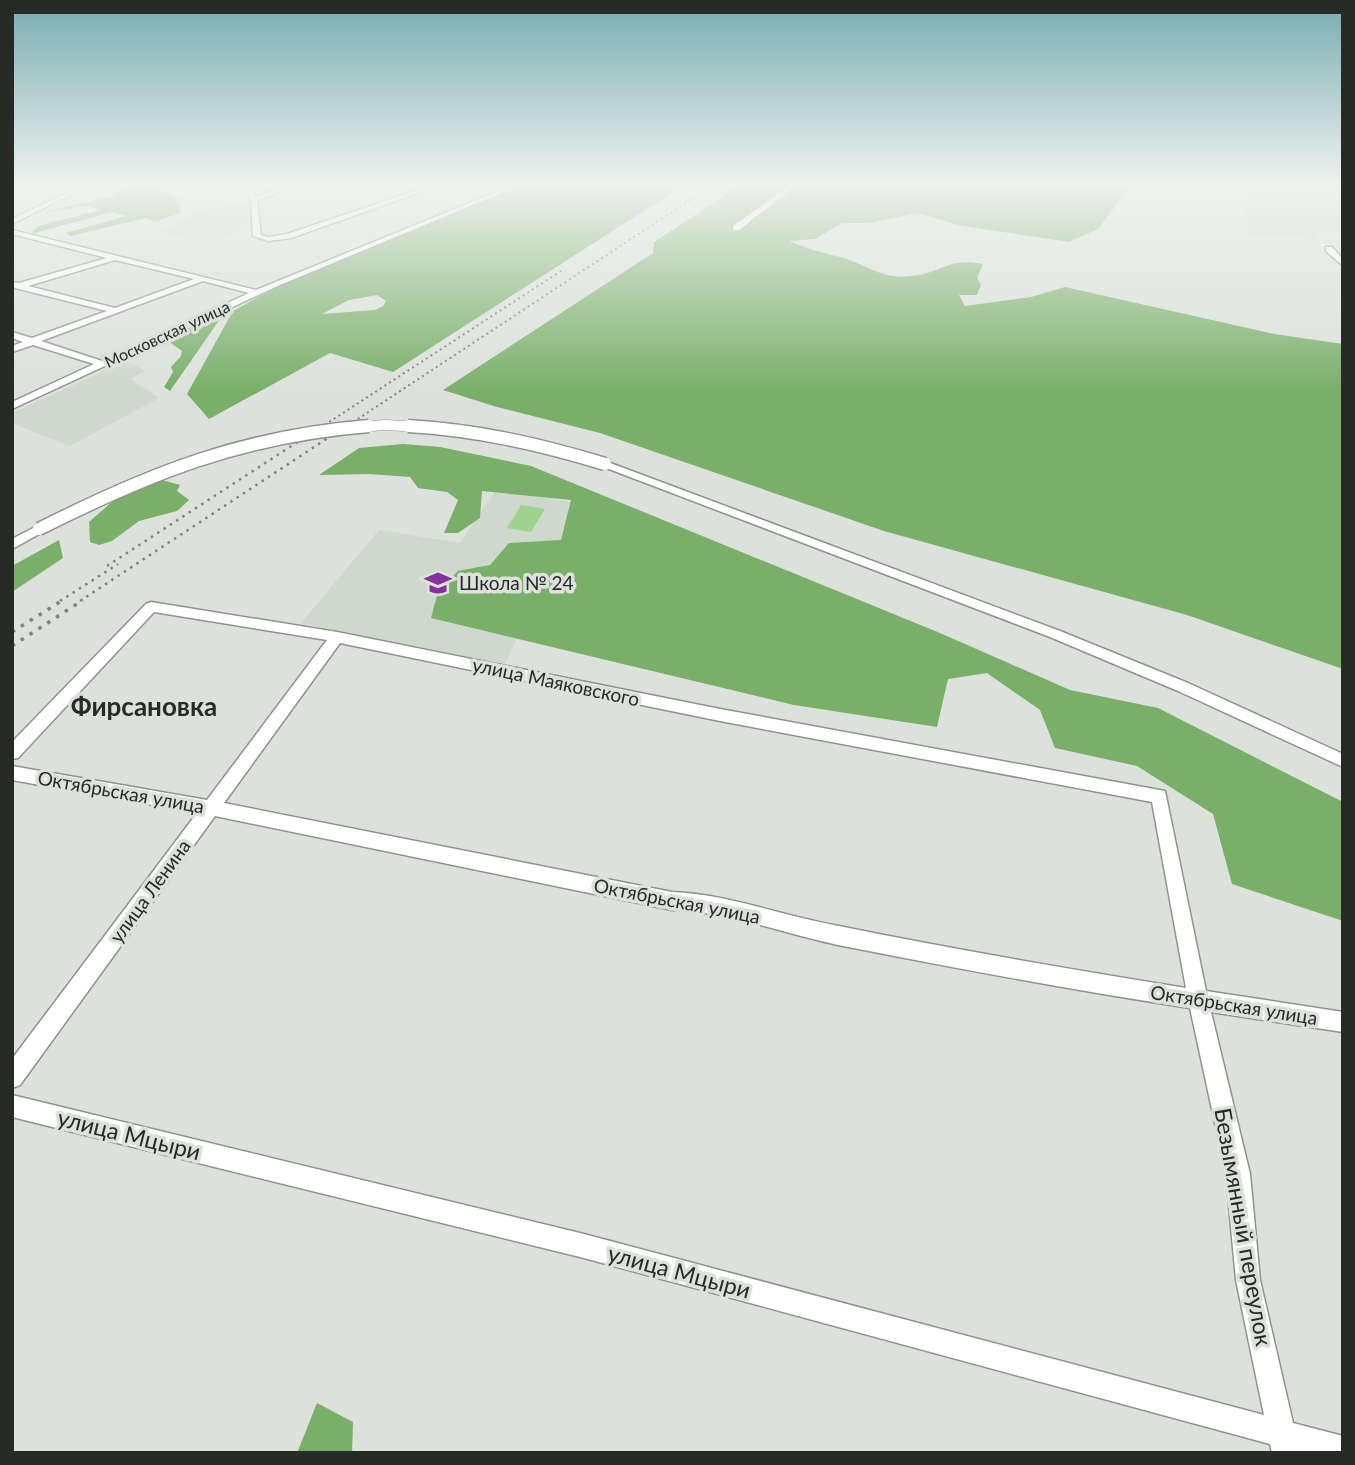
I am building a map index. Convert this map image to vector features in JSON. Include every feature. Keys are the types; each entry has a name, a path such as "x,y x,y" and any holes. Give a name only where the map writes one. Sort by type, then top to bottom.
{"street":[{"path":"96,253 256,292"},
{"name":"Московская улица","path":"12,406 256,292 351,253"},
{"path":"14,286 114,258"},
{"path":"12,349 202,279"},
{"path":"14,286 116,311"},
{"path":"12,335 103,364"},
{"path":"12,545 97,497 153,472 253,441 310,430 392,425 466,428 522,437 605,464 1055,634 1183,687 1343,761"},
{"name":"улица Маяковского","path":"12,753 151,607 337,637 720,715 1160,796"},
{"name":"улица Ленина","path":"12,1077 337,637"},
{"name":"Октябрьская улица","path":"12,773 211,808 659,899 699,902 821,932 1021,972 1343,1022"},
{"name":"Безымянный переулок","path":"1160,796 1198,999 1238,1174 1248,1280 1285,1443"},
{"name":"улица Мцыри","path":"12,1106 584,1246 1285,1443 1343,1450"}],"shaded area":[{"path":"126,361 145,371 130,379 159,398 70,446 12,423 12,413"},
{"name":"Школа № 24","path":"496,490 579,503 505,664 301,623 379,530 460,543"}],"green space":[{"path":"357,253 578,253 393,372 330,353 209,419 187,394 233,311 286,282","holes":["377,295 386,301 375,310 322,314 349,300"]},
{"path":"652,253 827,253 874,271 900,277 971,262 983,264 977,278 981,285 977,295 959,295 965,306 1031,297 1065,287 1274,334 1343,344 1343,669 1187,615 884,531 600,433 497,407 443,390"},
{"path":"227,309 170,391 164,387 173,372 171,367 182,351 168,341 133,360 121,359"},
{"path":"403,444 440,447 531,466 940,633 1070,690 1158,708 1343,802 1343,921 1232,884 1213,814 1137,766 1055,748 1040,710 987,673 948,679 937,727 794,705 431,618 438,592 458,571 490,565 509,543 561,540 571,500 482,491 480,518 458,533 444,533 458,500 447,492 418,488 410,477 370,474 319,475 359,448"},
{"path":"162,480 180,485 177,491 189,500 177,511 139,521 112,541 99,545 90,542 89,522 113,501"},
{"path":"521,505 545,509 531,532 507,528"},
{"path":"59,540 63,558 12,592 12,566"},
{"path":"317,1403 353,1422 352,1453 297,1453"}],"railway":[{"path":"344,428 609,253"},
{"path":"320,428 564,269"},
{"path":"107,566 322,426"},
{"path":"80,601 346,426"},
{"path":"60,601 118,564"},
{"path":"12,632 63,600"},
{"path":"12,646 83,600"}],"place":[{"name":"Школа № 24","path":"438,583"}],"district":[{"name":"Фирсановка","path":"144,707"}]}
